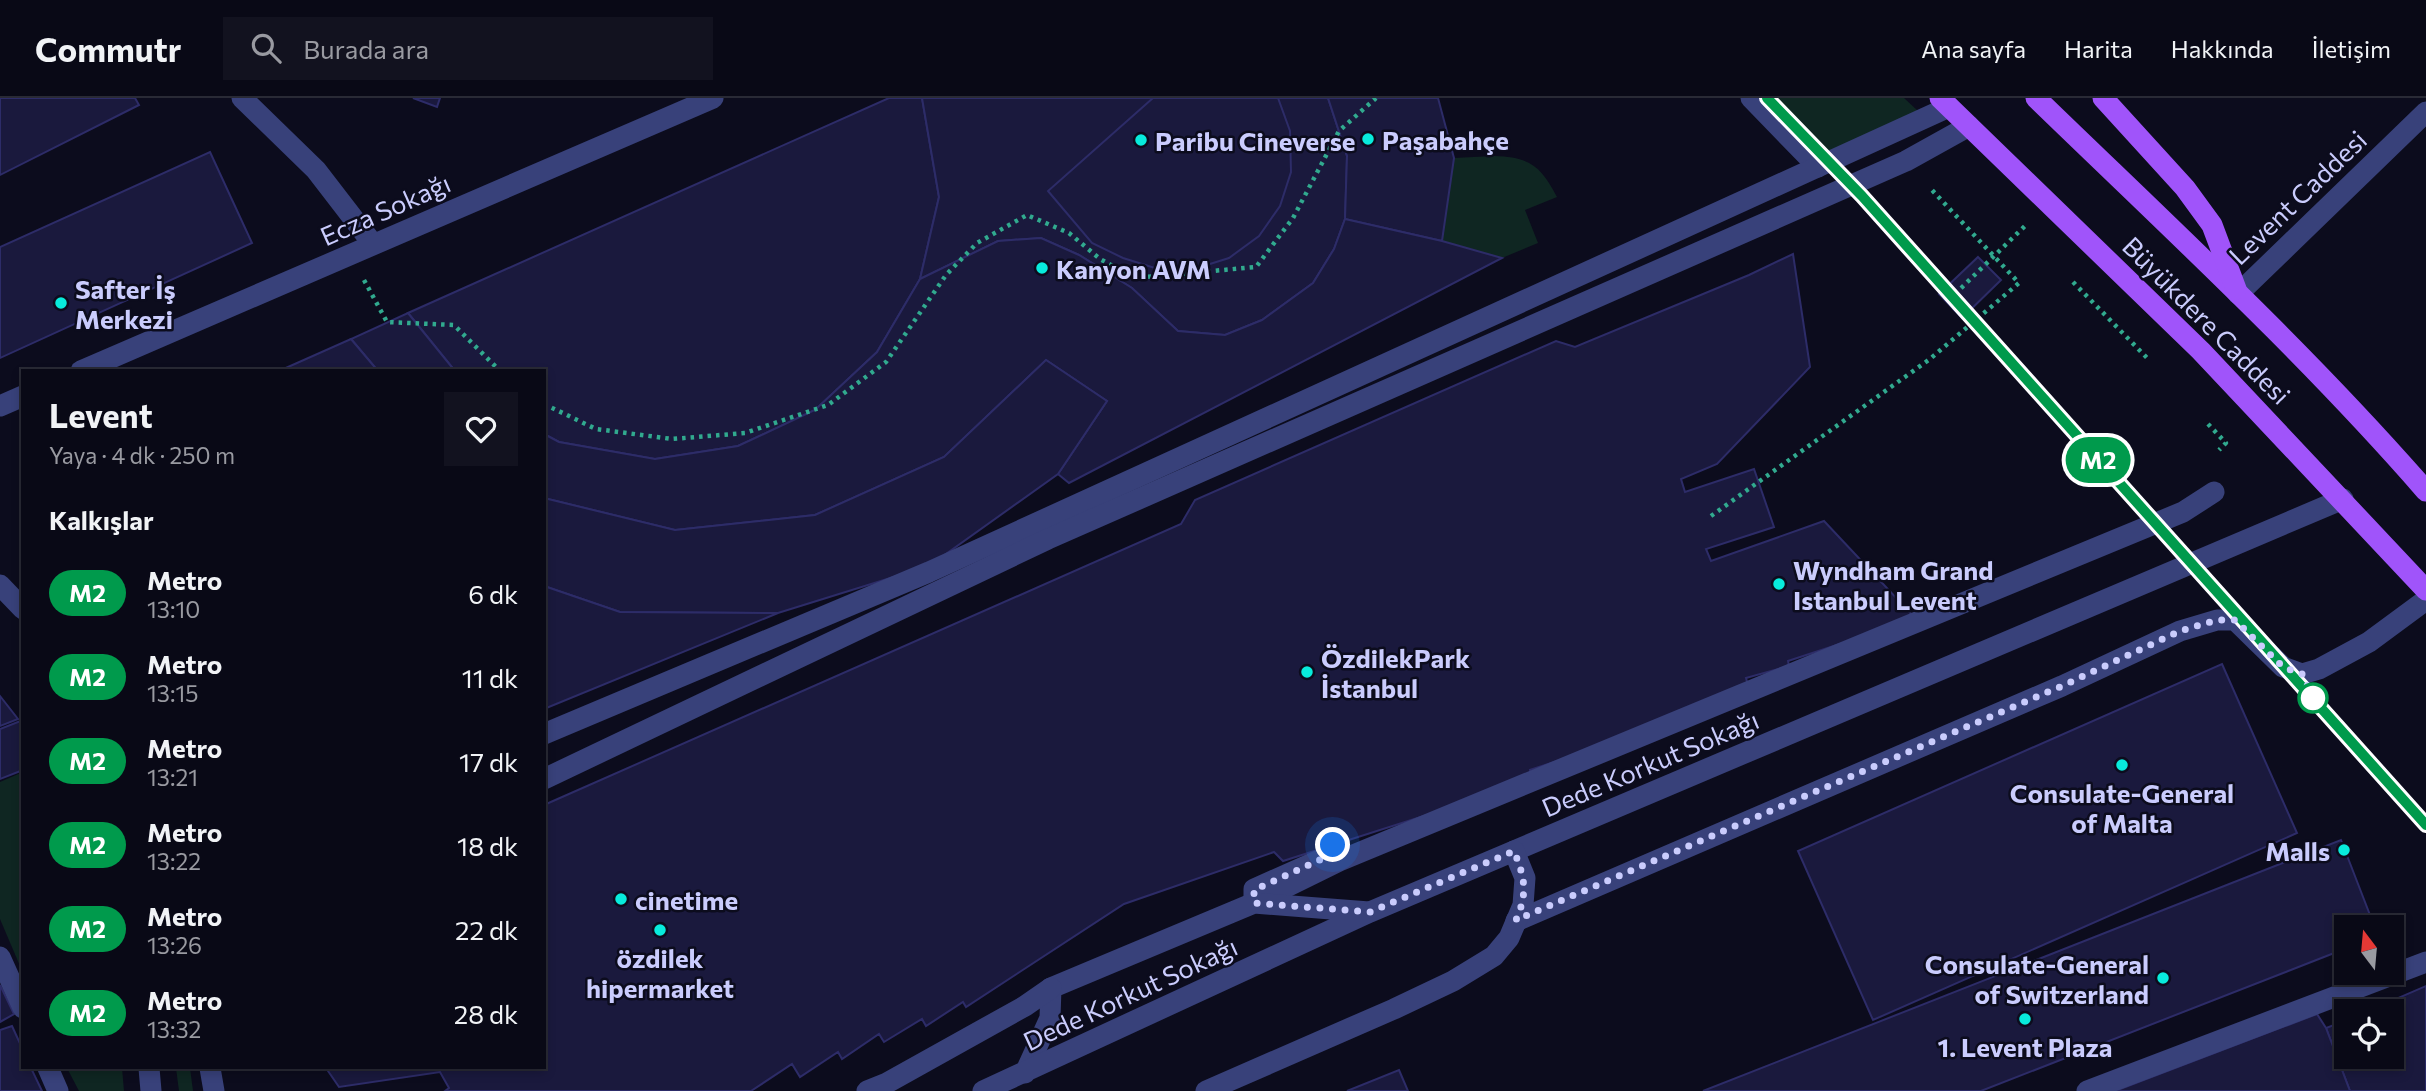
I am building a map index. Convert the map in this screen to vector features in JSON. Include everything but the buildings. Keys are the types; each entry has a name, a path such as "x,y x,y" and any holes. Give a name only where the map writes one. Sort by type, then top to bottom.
{"main road":[{"name":"Büyükdere Caddesi","path":"2036,98 2329,385 2426,491"},
{"path":"2103,98 2185,188 2212,225 2238,294"},
{"name":"Büyükdere Caddesi","path":"1945,102 2201,351 2426,590"}],"street":[{"path":"242,98 316,170 373,244"},
{"name":"Ecza Sokağı","path":"86,369 713,98"},
{"path":"1751,98 1818,167"},
{"path":"546,733 929,572 1818,167 1945,102"},
{"name":"Levent Caddesi","path":"2238,294 2426,112"},
{"path":"546,778 1048,539 1893,167 1969,126"},
{"path":"0,406 21,397"},
{"path":"867,1091 887,1083 1025,1006 1051,988 1254,903 1339,861 2183,512 2214,492"},
{"name":"Dede Korkut Sokağı","path":"983,1091 1370,912 2343,499"},
{"path":"0,585 21,607"},
{"path":"1516,920 2062,686 2180,631 2217,620 2235,620 2283,667 2302,674 2319,669 2369,642 2426,600"},
{"path":"1254,903 1254,890 1335,853 1333,845"},
{"path":"1206,1091 1394,1009 1453,981 1494,956 1509,938 1523,905 1525,878 1514,851"},
{"path":"1254,903 1370,912"},
{"path":"0,957 21,1004"},
{"path":"2087,1091 2426,962"},
{"path":"1025,1073 1051,1018 1051,988"},
{"path":"48,1069 58,1091"},
{"path":"149,1069 151,1091"},
{"path":"209,1069 214,1091"}],"path":[{"path":"546,405 596,429 672,439 745,433 828,405 886,362 946,275 977,243 1027,215 1069,233 1100,259 1135,278 1256,267 1293,218 1339,131 1376,98"},
{"path":"1711,516 1930,359 2019,283 1931,189"},
{"path":"1955,294 2048,202"},
{"path":"351,254 387,322 454,325 498,369"},
{"path":"2073,282 2150,361"},
{"path":"2208,424 2226,443 2218,450"}],"green space":[{"path":"1771,98 1904,98 1918,111 1827,153"},
{"path":"1454,158 1517,158 1533,165 1557,197 1525,210 1538,243 1502,258 1442,241"},
{"path":"21,773 21,968 0,919 0,782"},
{"path":"68,1069 122,1069 124,1091 79,1091"},
{"path":"176,1069 190,1069 193,1091 179,1091"}],"metro line":[{"name":"M2","path":"1767,98 1862,196 2426,825"}],"place":[{"name":"Paşabahçe","path":"1368,139"},
{"name":"Paribu Cineverse","path":"1141,140"},
{"name":"Kanyon AVM","path":"1042,268"},
{"name":"Safter İş Merkezi","path":"61,303"},
{"name":"Wyndham Grand Istanbul Levent","path":"1779,584"},
{"name":"ÖzdilekPark İstanbul","path":"1307,672"},
{"name":"Consulate-General of Malta","path":"2122,765"},
{"name":"Malls","path":"2344,850"},
{"name":"cinetime","path":"621,899"},
{"name":"özdilek hipermarket","path":"660,930"},
{"name":"Consulate-General of Switzerland","path":"2163,978"},
{"name":"1. Levent Plaza","path":"2025,1019"}],"route":[{"path":"1333,845 1335,853 1254,890 1254,903 1370,912 1514,851 1525,878 1523,905 1516,920 1759,818 2062,686 2180,631 2217,620 2235,620 2283,667 2302,674 2313,698"}]}
